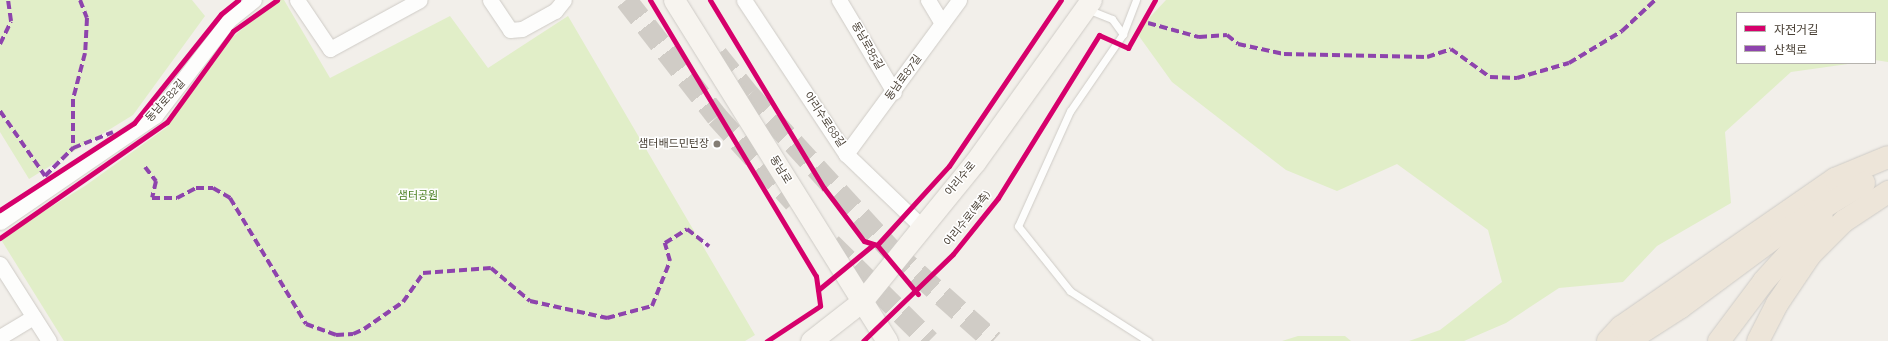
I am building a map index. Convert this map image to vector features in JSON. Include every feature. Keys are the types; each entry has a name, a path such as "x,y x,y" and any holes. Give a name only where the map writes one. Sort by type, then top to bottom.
{"highway":[{"path":"1608,341 1620,327 1835,179 1888,157"},
{"path":"1628,341 1681,307 1781,233 1888,170"},
{"path":"1719,341 1786,255 1821,219 1864,183"},
{"path":"1758,341 1776,304 1810,255 1844,221 1888,192"}],"main road":[{"name":"동남로","path":"674,0 887,341"},
{"name":"아리수로","path":"811,341 862,301 921,226 975,162 1088,4"}],"street":[{"name":"동남로82길","path":"0,222 155,116 229,20 254,0"},
{"path":"297,0 330,50 420,0"},
{"path":"490,0 510,30 522,29 554,11 564,0"},
{"name":"아리수로68길","path":"744,0 846,154 921,226"},
{"name":"동남로85길","path":"839,0 894,92"},
{"path":"928,0 942,23"},
{"name":"동남로87길","path":"846,154 894,92 959,0"},
{"path":"0,264 49,341"},
{"path":"0,337 33,317"}],"lane":[{"path":"1136,0 1123,34 1070,111 1018,226 1070,291 1148,341"},
{"path":"1088,4 1112,19 1123,34"}],"green space":[{"path":"0,0 192,0 205,16 133,115 29,179 0,132"},
{"name":"샘터공원","path":"277,0 284,0 330,78 450,16 488,68 568,16 755,335 745,341 64,341 0,238 85,186 167,127 228,41"},
{"path":"1166,0 1888,0 1888,62 1876,60 1876,12 1736,12 1736,64 1848,64 1791,72 1725,132 1731,203 1657,246 1623,282 1559,288 1506,323 1464,341 1409,341 1440,330 1502,282 1488,230 1397,164 1337,191 1286,170 1172,82 1136,32"},
{"path":"1298,336 1345,336 1351,341 1282,341"}],"tunnel":[{"path":"626,0 717,117 794,202"},
{"path":"717,55 749,95 893,252 993,341"},
{"path":"831,244 929,341"}],"marked path":[{"path":"0,44 11,21 8,0"},
{"path":"80,0 87,18 85,53 73,99 73,148 113,132"},
{"path":"1148,23 1199,37 1227,35 1238,44 1284,54 1427,57 1451,49 1490,77 1517,78 1569,63 1622,31 1655,0"},
{"path":"0,111 45,176 73,148"},
{"path":"145,167 156,181 152,198 177,198 196,188 213,188 230,198 306,324 336,335 353,334 364,329 403,302 423,273 491,268 530,301 607,318 652,306 670,261 665,243 687,229 709,246"}],"cycle path":[{"path":"0,210 134,123 221,14 238,0"},
{"path":"0,238 167,122 233,31 277,0"},
{"path":"650,0 816,276 820,306 767,341"},
{"path":"710,0 824,188 864,241 877,245 949,166 1061,0"},
{"name":"아리수로(북측)","path":"863,341 953,254 998,198 1099,35 1128,48 1155,0"},
{"path":"818,290 874,244"},
{"path":"877,245 918,294"}],"place":[{"name":"샘터배드민턴장","path":"717,144"}]}
